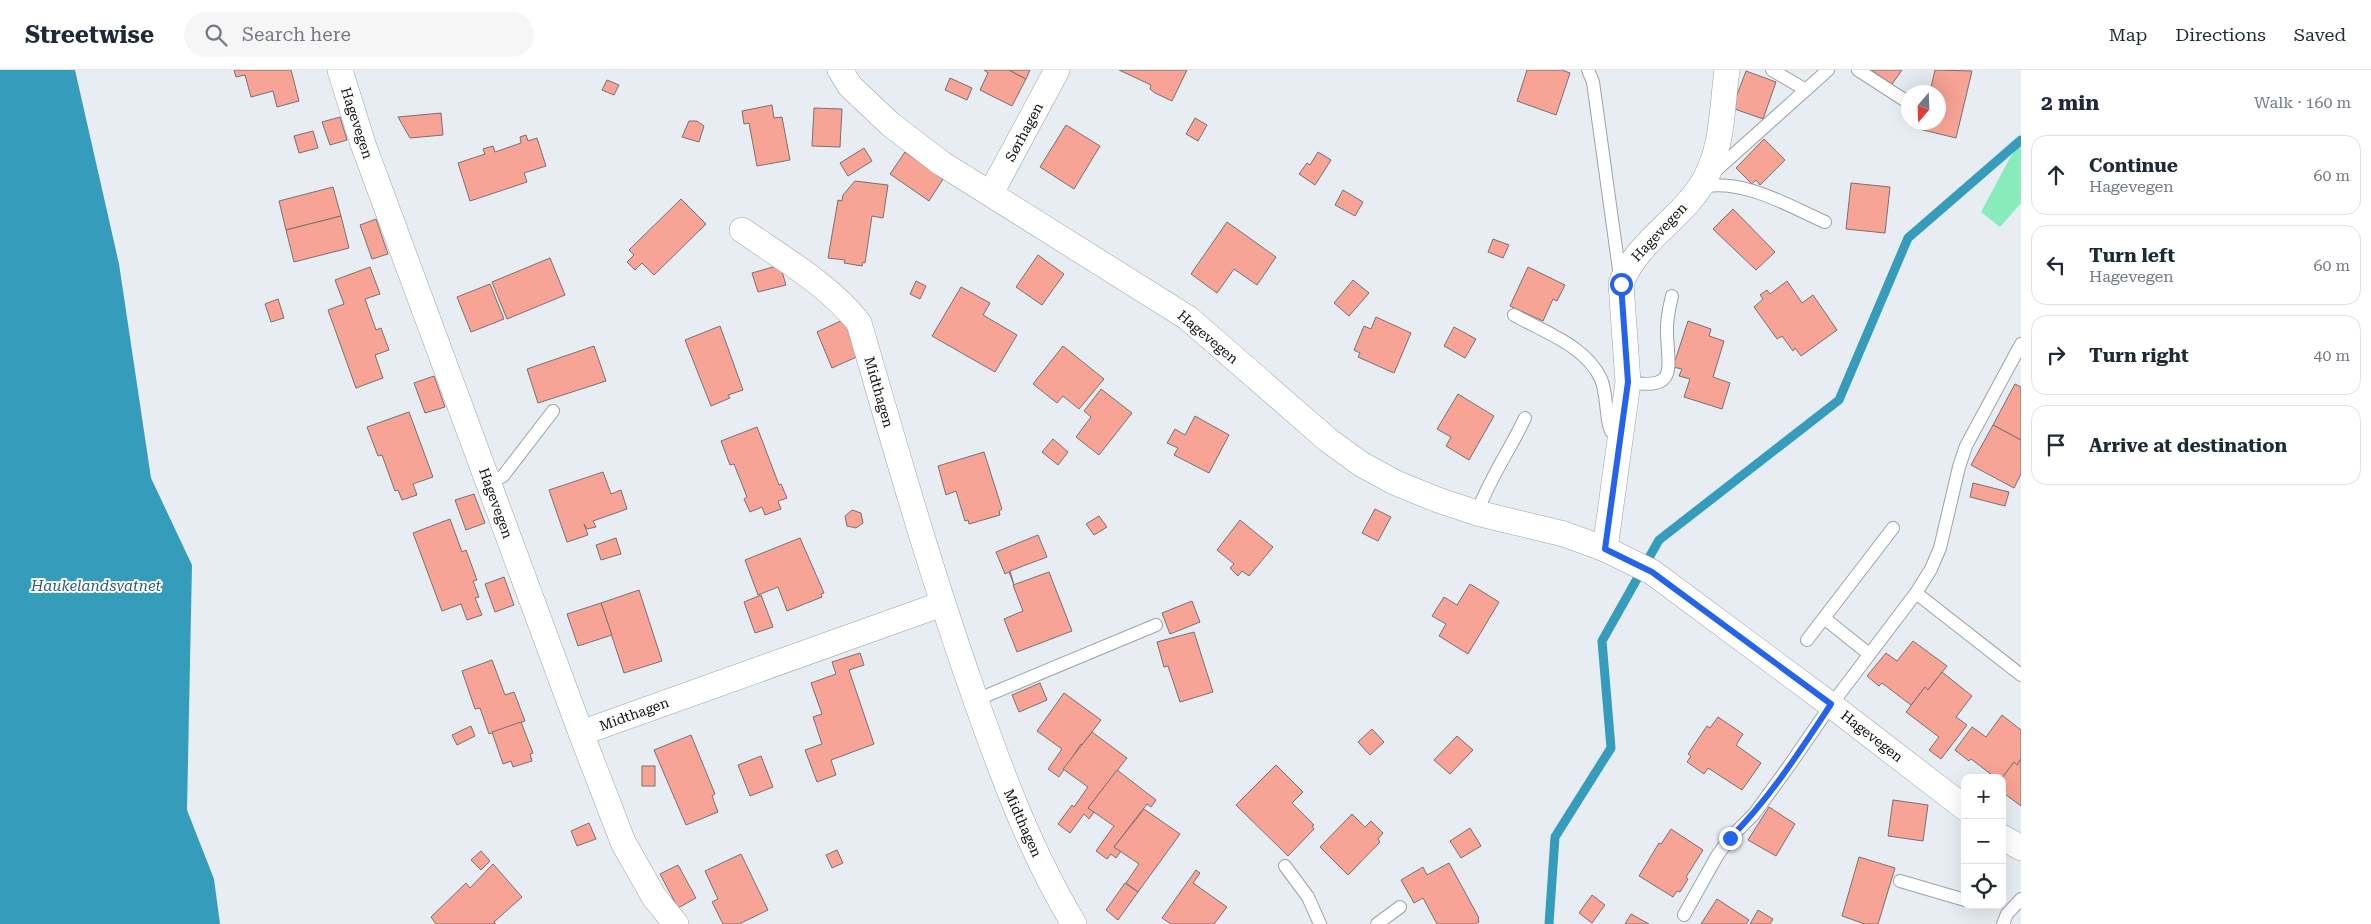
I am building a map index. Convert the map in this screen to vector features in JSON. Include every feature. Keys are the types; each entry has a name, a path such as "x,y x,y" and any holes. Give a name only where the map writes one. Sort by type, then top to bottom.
{"street":[{"name":"Hagevegen","path":"340,70 363,144 581,734 623,842 654,897 676,924"},
{"name":"Sørhagen","path":"991,193 1057,70"},
{"name":"Hagevegen","path":"1605,549 1628,382 1621,284 1626,268 1684,207 1702,184 1712,164 1717,145 1727,70"},
{"name":"Hagevegen","path":"849,75 890,124 941,163 1188,318 1328,440 1361,464 1396,483 1477,513 1564,534 1605,549 1652,572 1831,704 1961,805"},
{"name":"Midthagen","path":"742,230 828,291 846,307 859,323 942,604 1004,780 1026,833 1059,899 1074,924"},
{"name":"Midthagen","path":"581,734 942,604"},
{"path":"2006,839 2021,848"}],"lane":[{"path":"1588,70 1593,82 1609,186 1621,284"},
{"path":"1772,70 1806,90"},
{"path":"1702,184 1828,70"},
{"path":"1858,70 1901,98"},
{"path":"1702,184 1733,186 1762,195 1825,222"},
{"path":"1628,382 1650,386 1663,380 1669,370 1666,334 1672,296"},
{"path":"1514,315 1577,350 1592,363 1602,381 1611,431 1620,440"},
{"path":"1684,914 1722,850 1754,814 1831,704 1916,593 1940,548 1959,467 1966,446 2021,344"},
{"path":"489,484 503,476 553,411"},
{"path":"1477,513 1484,493 1509,451 1525,418"},
{"path":"1807,640 1893,528"},
{"path":"1916,593 2021,675"},
{"path":"1824,618 1869,654"},
{"path":"976,700 1156,625"},
{"path":"1285,866 1308,897 1320,924"},
{"path":"1900,881 1961,899"},
{"path":"2003,924 2013,902"},
{"path":"1377,924 1400,907"}],"green space":[{"path":"2021,142 2021,203 2000,227 1981,212 2011,156"}],"water":[{"name":"Haukelandsvatnet","path":"0,70 75,70 119,264 151,478 192,565 187,810 214,879 220,924 0,924"}],"building":[{"path":"234,70 291,70 299,101 277,107 273,91 251,97 245,75 236,77"},
{"path":"984,70 1009,70 1026,79 1012,106 980,90 988,73"},
{"path":"1009,70 1030,70 1026,79"},
{"path":"1119,70 1187,70 1172,101 1155,93 1150,89 1151,85"},
{"path":"1527,70 1562,70 1570,73 1556,115 1517,101"},
{"path":"1871,70 1902,70 1892,84"},
{"path":"1935,70 1972,71 1956,138 1923,130 1946,130 1946,85 1932,85"},
{"path":"1746,71 1776,82 1763,119 1732,108"},
{"path":"950,78 972,88 967,100 945,90"},
{"path":"607,80 619,85 614,95 602,90"},
{"path":"772,105 774,118 782,117 790,160 757,166 749,123 744,124 742,111"},
{"path":"814,108 842,109 840,147 812,146"},
{"path":"441,113 443,135 410,138 398,117"},
{"path":"340,117 347,140 330,145 322,122"},
{"path":"1195,118 1207,125 1198,141 1186,134"},
{"path":"689,121 697,121 704,126 699,142 682,137"},
{"path":"1066,125 1100,146 1074,189 1040,167"},
{"path":"313,131 318,148 299,153 294,136"},
{"path":"526,135 528,141 537,138 546,166 524,173 527,182 470,201 458,163 485,154 483,149 493,146 495,152 521,143 520,137"},
{"path":"1764,139 1785,160 1760,185 1756,180 1752,184 1736,168"},
{"path":"864,148 872,161 848,176 840,163"},
{"path":"905,152 943,179 929,201 890,174"},
{"path":"1318,152 1331,160 1315,185 1299,174 1307,163 1310,165"},
{"path":"855,181 888,185 883,218 872,216 865,263 863,262 862,266 844,263 845,260 828,258 838,200 842,201 843,195"},
{"path":"1851,183 1890,187 1885,233 1846,229"},
{"path":"333,187 341,216 286,230 279,201"},
{"path":"1343,190 1363,202 1355,216 1335,205"},
{"path":"681,199 706,224 654,275 642,263 635,270 627,262 634,255 629,250"},
{"path":"1733,209 1775,252 1756,270 1713,229"},
{"path":"341,216 349,248 294,262 286,230"},
{"path":"376,219 388,254 372,259 360,225"},
{"path":"1227,222 1276,257 1257,285 1234,269 1217,293 1191,274"},
{"path":"1493,239 1509,245 1503,258 1488,252"},
{"path":"1038,255 1064,274 1042,305 1016,287"},
{"path":"550,258 565,295 507,319 492,282"},
{"path":"780,265 786,285 758,292 752,273"},
{"path":"370,267 380,294 365,299 376,330 381,328 389,350 375,355 383,378 356,388 328,310 344,304 335,280"},
{"path":"1528,267 1565,285 1557,301 1553,299 1543,321 1510,306"},
{"path":"1353,280 1369,293 1349,316 1334,303"},
{"path":"916,281 926,286 920,299 910,294"},
{"path":"1787,281 1802,303 1813,295 1837,330 1801,356 1795,348 1793,351 1782,336 1777,339 1754,307 1763,299 1760,295 1767,290 1770,294"},
{"path":"490,284 504,319 471,332 457,297"},
{"path":"961,287 990,303 983,315 1017,335 995,372 932,336"},
{"path":"278,299 284,318 271,322 265,304"},
{"path":"1376,317 1411,333 1394,373 1358,357 1360,353 1354,350 1364,326 1371,329"},
{"path":"845,319 861,355 832,368 817,332"},
{"path":"1688,321 1711,329 1709,336 1724,341 1713,377 1730,383 1722,409 1684,397 1690,379 1679,376 1682,369 1673,367"},
{"path":"720,326 743,390 728,395 730,398 711,406 685,340"},
{"path":"1454,327 1476,339 1465,358 1444,346"},
{"path":"594,346 606,381 538,403 527,369"},
{"path":"1063,346 1104,379 1079,409 1063,396 1057,403 1033,384"},
{"path":"434,376 445,407 425,413 414,383"},
{"path":"2015,384 2021,387 2021,440 1993,425"},
{"path":"1101,389 1132,413 1099,455 1076,437 1091,417 1084,411"},
{"path":"1458,394 1494,416 1469,460 1446,446 1451,437 1437,429"},
{"path":"409,412 433,477 413,484 417,495 402,500 398,490 395,491 382,455 378,456 367,427"},
{"path":"1195,416 1229,435 1209,473 1174,455 1178,448 1167,443 1175,429 1185,435"},
{"path":"1993,425 2021,440 2021,474 2014,488 1971,465"},
{"path":"757,427 779,485 781,484 787,498 778,501 781,509 765,515 762,507 750,512 744,499 747,497 734,464 730,465 721,441"},
{"path":"1053,439 1068,452 1058,465 1042,452"},
{"path":"984,452 1002,509 999,511 1000,515 969,524 968,520 965,521 956,491 946,495 938,466"},
{"path":"603,472 611,494 621,490 627,509 593,521 596,527 587,529 584,524 588,535 567,542 549,490"},
{"path":"1973,483 2009,492 2005,506 1970,497"},
{"path":"474,494 485,523 466,530 455,500"},
{"path":"1375,509 1391,517 1378,541 1362,533"},
{"path":"852,510 861,513 863,523 856,528 847,526 845,516"},
{"path":"1099,516 1107,527 1094,535 1086,524"},
{"path":"450,519 462,552 466,550 477,580 473,581 479,597 475,598 482,615 467,620 461,604 442,611 413,533"},
{"path":"1240,520 1273,547 1249,576 1242,571 1238,576 1230,568 1234,564 1217,550"},
{"path":"1038,535 1047,557 1010,571 1014,585 1009,572 1005,574 996,552"},
{"path":"616,538 621,554 601,560 596,545"},
{"path":"800,538 824,593 821,594 822,597 787,611 778,587 758,595 745,560"},
{"path":"1049,572 1072,631 1017,652 1004,619 1023,611 1013,585"},
{"path":"504,577 514,605 495,612 485,584"},
{"path":"1470,584 1499,602 1468,654 1439,636 1446,624 1432,616 1444,597 1457,605"},
{"path":"639,590 662,661 624,673 601,603"},
{"path":"761,595 773,627 755,633 744,602"},
{"path":"1192,601 1200,622 1170,634 1162,613"},
{"path":"601,603 612,635 578,646 567,614"},
{"path":"1194,632 1213,692 1180,702 1168,666 1164,667 1157,642"},
{"path":"1913,641 1947,666 1928,690 1925,687 1911,705 1882,683 1879,686 1867,676 1886,653 1897,661"},
{"path":"860,653 864,665 849,670 874,744 831,760 836,775 817,782 805,750 822,744 813,717 822,714 811,683 836,674 832,662"},
{"path":"492,660 505,695 514,692 525,721 489,734 480,708 475,709 462,671"},
{"path":"1942,672 1972,696 1956,717 1967,725 1941,759 1929,750 1939,737 1906,712 1925,687 1928,690"},
{"path":"1040,683 1047,700 1019,712 1012,695"},
{"path":"1064,693 1101,720 1081,744 1059,777 1048,769 1062,749 1037,731"},
{"path":"2002,715 2021,730 2021,759 2017,765 2014,762 2005,774 1991,774 1955,750 1972,727 1986,737"},
{"path":"1718,717 1743,734 1736,745 1761,763 1742,790 1708,768 1704,774 1687,762 1691,756 1688,754 1707,726 1710,728"},
{"path":"521,722 533,753 530,754 532,761 513,767 511,761 503,764 492,732"},
{"path":"471,726 475,736 457,745 452,735"},
{"path":"1372,729 1384,742 1370,755 1358,742"},
{"path":"1092,732 1127,758 1088,808 1094,812 1089,819 1084,814 1070,833 1058,824 1072,805 1074,807 1088,787 1063,769"},
{"path":"691,735 715,794 712,796 718,812 686,825 654,750"},
{"path":"1457,736 1473,750 1450,774 1434,760"},
{"path":"761,756 773,787 750,796 738,765"},
{"path":"2021,759 2021,806 2006,795 2005,774 2014,762 2017,765"},
{"path":"1276,765 1303,792 1292,803 1314,825 1312,826 1314,829 1288,856 1236,805"},
{"path":"642,766 655,766 655,786 642,786"},
{"path":"1117,770 1156,800 1151,807 1147,804 1114,847 1121,851 1116,858 1111,854 1107,859 1096,851 1114,826 1088,808"},
{"path":"1893,800 1928,805 1923,841 1888,836"},
{"path":"1769,807 1795,824 1776,856 1748,840"},
{"path":"1144,809 1180,834 1138,892 1126,883 1139,864 1114,847"},
{"path":"1352,814 1365,827 1371,821 1383,833 1378,839 1380,842 1348,875 1320,847"},
{"path":"589,823 596,839 577,846 571,831"},
{"path":"1470,828 1481,846 1461,858 1450,841"},
{"path":"1671,829 1703,850 1686,877 1688,879 1680,892 1677,891 1673,897 1639,876 1659,843 1661,844"},
{"path":"837,850 843,863 832,868 826,855"},
{"path":"481,851 490,861 481,870 471,860"},
{"path":"741,854 768,910 739,924 723,924 712,902 718,899 705,871"},
{"path":"1859,857 1895,868 1878,924 1865,924 1842,916"},
{"path":"1449,863 1479,918 1479,922 1475,924 1437,924 1423,898 1414,903 1401,880 1423,867 1427,875"},
{"path":"493,864 522,897 494,922 496,924 436,924 431,917 466,883 470,888"},
{"path":"678,865 696,898 678,908 660,874"},
{"path":"1196,870 1200,873 1193,883 1227,907 1214,924 1171,924 1162,918"},
{"path":"1125,883 1138,892 1118,920 1106,910"},
{"path":"1592,895 1605,905 1592,923 1579,913"},
{"path":"1717,899 1749,920 1746,924 1701,924"},
{"path":"1758,910 1773,919 1770,924 1750,924"},
{"path":"1631,914 1649,924 1625,924"}],"waterway":[{"path":"1549,924 1555,837 1611,748 1602,641 1659,540 1839,400 1908,238 2021,140"}],"route":[{"path":"1621,284 1628,382 1605,549 1652,572 1831,704 1754,814 1730,838"}]}
